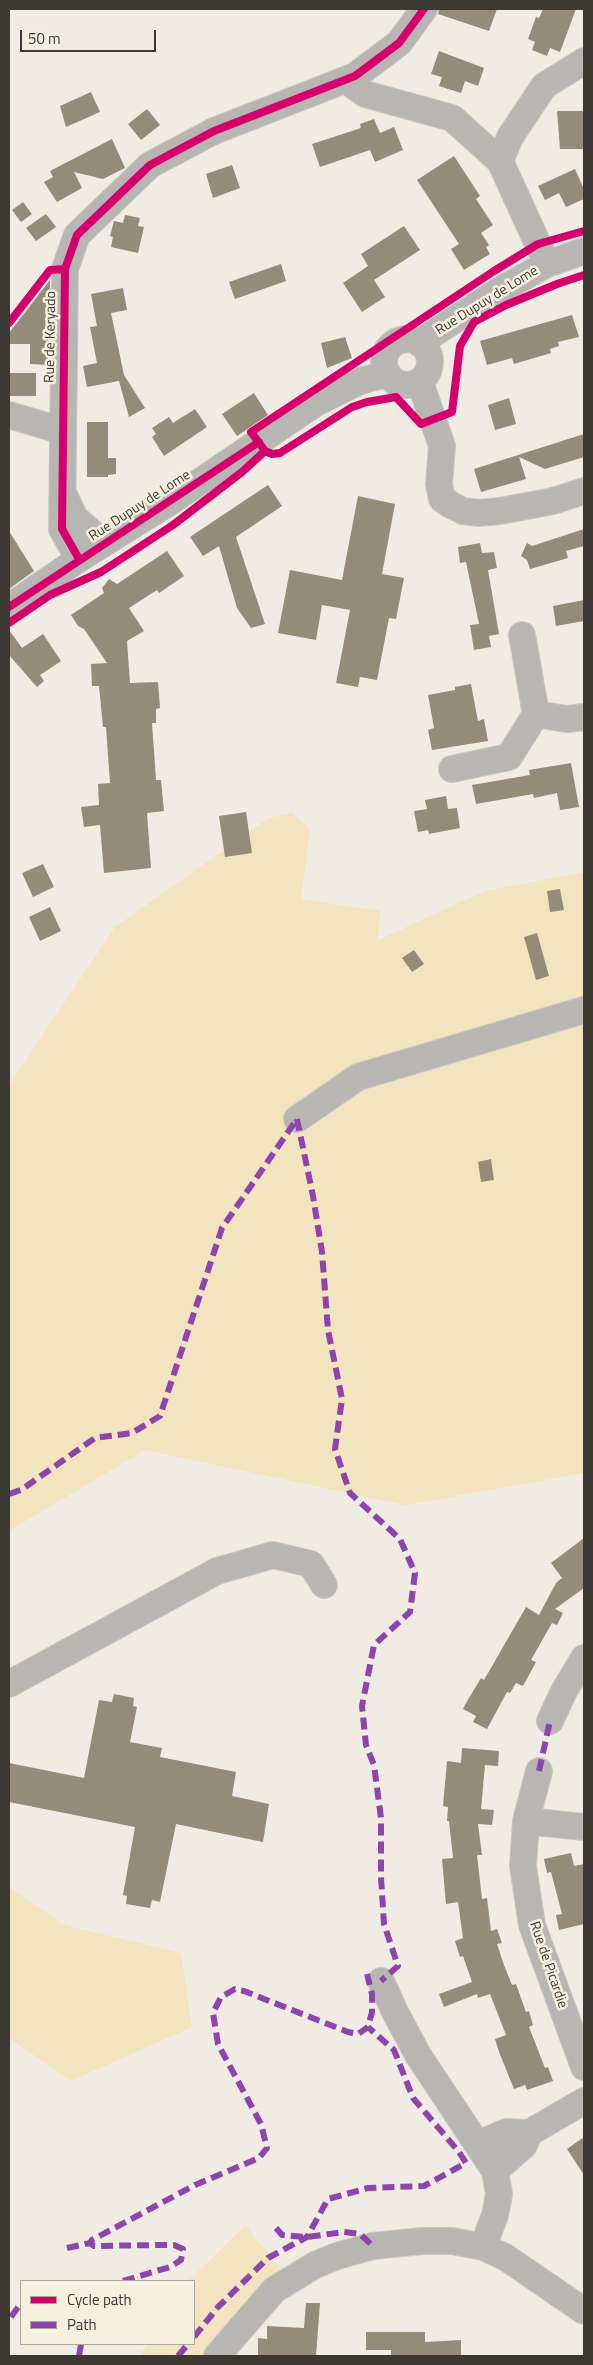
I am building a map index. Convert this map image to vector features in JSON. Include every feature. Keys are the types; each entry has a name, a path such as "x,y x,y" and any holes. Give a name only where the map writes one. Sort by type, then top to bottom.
{"street":[{"name":"Rue de Keryado","path":"79,559 62,529 64,495 65,269 77,235 150,165 214,131 346,80 399,43 424,9"},
{"path":"500,161 510,137 544,86 584,61"},
{"path":"346,80 365,94 452,118 500,161 547,264"},
{"name":"Rue Dupuy de Lome","path":"420,382 425,376 430,362 425,348 419,343 502,289 547,264 584,251"},
{"path":"419,343 405,339 391,346 384,359 386,374 391,380 405,386 420,382 442,446 439,484 442,499 463,511 486,512 553,501 584,491"},
{"name":"Rue Dupuy de Lome","path":"9,607 79,559 175,499 316,403 360,381 386,374"},
{"path":"9,415 63,431"},
{"name":"Rue de Keryado","path":"64,495 75,518 104,543"},
{"path":"452,769 509,756 536,714 522,636"},
{"path":"536,714 567,719 584,718"},
{"path":"297,1119 358,1077 584,1010"},
{"path":"9,1684 217,1571 273,1555 311,1564 324,1585"},
{"path":"550,1721 564,1691 584,1658"},
{"name":"Rue de Picardie","path":"539,1771 526,1822 523,1866 532,1925 579,2035 584,2068"},
{"path":"526,1822 584,1828"},
{"path":"381,1981 418,2055 495,2171 499,2194 495,2216 483,2248"},
{"path":"478,2144 507,2132 529,2133 584,2101"},
{"path":"495,2171 524,2144 529,2133"},
{"path":"217,2356 274,2290 294,2276 330,2259 374,2246 422,2240 452,2240 483,2248 505,2258 584,2311"}],"shaded area":[{"path":"292,813 310,829 301,899 380,911 378,940 485,891 584,872 584,1473 405,1505 145,1450 9,1531 9,1085 115,927 269,818"},
{"path":"9,1887 64,1925 181,1953 192,2027 71,2081 9,2038"},
{"path":"246,2225 283,2273 219,2338 240,2356 140,2356 146,2345 195,2345 195,2280 189,2280"}],"building":[{"path":"439,9 497,9 489,31 438,14"},
{"path":"543,9 576,9 560,52 550,48 547,56 532,50 535,42 528,39 536,17 539,18"},
{"path":"439,51 484,68 478,86 465,81 461,93 439,86 442,77 431,74"},
{"path":"91,92 100,112 66,127 60,106"},
{"path":"147,109 160,125 141,140 128,124"},
{"path":"557,111 584,111 584,149 560,149"},
{"path":"374,119 380,133 394,127 403,150 375,162 370,150 320,167 312,144 361,128 360,124"},
{"path":"112,139 125,168 103,179 74,172 82,188 57,202 44,182 53,177 50,171"},
{"path":"454,156 480,196 476,199 493,225 481,233 489,245 486,247 490,254 464,270 451,249 459,244 417,180"},
{"path":"232,165 240,188 213,198 206,174"},
{"path":"575,169 584,189 584,199 566,207 559,193 545,200 538,186"},
{"path":"23,202 32,214 21,222 12,210"},
{"path":"46,214 56,227 36,241 26,228"},
{"path":"125,215 140,218 138,226 144,227 138,253 111,247 113,237 110,236 114,221 123,223"},
{"path":"404,226 420,250 374,280 385,297 362,312 343,283 368,266 361,254"},
{"path":"281,264 286,281 235,299 229,282"},
{"path":"50,280 49,365 30,364 30,344 9,344 9,333"},
{"path":"123,288 127,310 111,313 124,375 145,408 129,417 119,381 87,387 83,366 97,363 90,327 97,326 91,294"},
{"path":"572,315 579,337 558,342 559,346 550,349 551,353 514,364 512,358 487,365 480,341"},
{"path":"345,337 352,358 327,368 321,343"},
{"path":"9,373 36,373 36,396 9,396"},
{"path":"254,393 268,415 237,436 222,414"},
{"path":"509,398 516,424 495,430 488,405"},
{"path":"195,409 207,427 164,456 152,437 156,434 152,428 169,417 173,423"},
{"path":"87,422 108,422 108,458 116,458 116,474 108,475 108,477 87,477"},
{"path":"584,434 584,457 545,469 519,457 526,479 481,492 474,469"},
{"path":"268,485 282,506 236,537 265,624 251,628 237,608 219,546 203,556 190,537"},
{"path":"358,496 395,504 382,574 404,578 396,619 389,618 377,680 360,677 358,687 336,683 350,610 322,605 316,640 278,633 290,570 342,580"},
{"path":"584,529 584,546 566,551 568,558 530,569 527,560 521,556 527,543 532,546"},
{"path":"9,531 34,571 9,589"},
{"path":"480,543 482,553 494,552 497,568 488,570 499,634 489,636 491,647 474,650 470,625 479,624 466,562 460,563 458,547"},
{"path":"167,551 184,576 159,593 157,590 129,608 144,631 127,641 130,683 158,682 160,708 156,709 156,723 152,723 156,780 161,780 164,811 147,813 151,868 104,873 100,825 84,827 81,807 99,805 98,784 110,783 106,727 103,727 99,686 92,686 91,664 107,663 84,629 78,626 71,615 104,593 102,588 109,579 117,584"},
{"path":"584,600 584,621 556,626 553,606"},
{"path":"9,630 22,648 43,634 61,661 40,675 44,681 37,687 9,655"},
{"path":"471,684 478,721 484,719 488,741 432,750 428,730 434,728 428,695 455,690 455,687"},
{"path":"571,763 579,807 560,810 557,793 534,798 533,794 476,804 472,785 530,775 529,770"},
{"path":"446,796 448,809 457,808 460,828 429,834 428,830 418,832 414,811 427,809 425,800"},
{"path":"246,812 252,853 225,857 219,816"},
{"path":"43,864 54,887 33,897 22,873"},
{"path":"560,889 564,910 550,912 547,891"},
{"path":"50,907 61,931 40,941 29,917"},
{"path":"537,933 549,976 536,980 524,937"},
{"path":"414,950 424,964 412,972 402,958"},
{"path":"491,1159 494,1180 481,1182 478,1162"},
{"path":"584,1538 584,1588 555,1609 563,1613 557,1625 552,1623 531,1660 536,1662 523,1686 516,1683 510,1693 507,1692 487,1729 473,1722 476,1716 463,1709 481,1678 484,1680 526,1607 539,1615 556,1583 562,1578 551,1563"},
{"path":"114,1694 134,1698 133,1706 137,1707 130,1742 162,1748 160,1757 236,1772 232,1796 269,1804 263,1842 176,1824 160,1902 152,1900 150,1908 126,1904 127,1896 123,1895 135,1827 9,1802 9,1763 84,1778 99,1700 112,1702"},
{"path":"462,1748 499,1751 498,1766 485,1765 481,1809 494,1810 492,1825 478,1824 482,1855 477,1855 482,1899 487,1898 491,1931 497,1929 502,1943 497,1944 504,1965 512,1985 516,1984 526,2012 529,2011 533,2025 529,2027 545,2068 548,2067 553,2081 527,2090 525,2085 514,2089 499,2052 495,2039 506,2035 490,1994 478,1998 477,1994 444,2007 439,1994 472,1982 463,1956 460,1957 455,1941 463,1938 458,1902 446,1904 442,1859 453,1858 449,1821 447,1821 448,1807 443,1806 447,1761 461,1763"},
{"path":"571,1853 574,1866 584,1864 584,1924 559,1930 556,1915 562,1914 551,1872 547,1873 544,1859"},
{"path":"584,2137 584,2175 567,2149"},
{"path":"306,2303 320,2303 316,2356 258,2356 258,2338 267,2339 267,2326 304,2328"},
{"path":"366,2332 425,2332 425,2342 461,2340 461,2356 391,2356 391,2350 366,2350"}],"marked path":[{"path":"297,1119 313,1196 322,1252 328,1330 342,1399 335,1449 350,1493 400,1539 415,1573 410,1612 374,1645 362,1706 366,1745 374,1765 381,1818 381,1877 384,1924 398,1966 381,1981"},
{"path":"9,1494 21,1490 95,1438 132,1433 160,1416 222,1228 297,1119"},
{"path":"539,1771 550,1721"},
{"path":"126,2280 170,2267 181,2260 183,2249 174,2245 94,2246 90,2243 92,2240 195,2185 259,2158 267,2148 261,2124 218,2044 213,2013 221,1997 235,1989 244,1991 348,2032 358,2034 368,2027 372,2012 372,1994 367,1974"},
{"path":"195,2336 218,2307 268,2258 307,2237 328,2199 368,2188 424,2186 466,2163 459,2152 413,2098 394,2050 368,2027"},
{"path":"276,2228 282,2235 307,2237 344,2232 360,2234 373,2246"},
{"path":"67,2248 90,2243"},
{"path":"11,2317 19,2306"},
{"path":"79,2356 81,2345"},
{"path":"178,2356 187,2345"}],"cycle path":[{"path":"79,559 62,529 65,269 77,235 150,165 214,131 355,76 399,43 424,9"},
{"path":"584,231 538,244 494,271 251,432 265,451 272,454 280,453 352,407 367,402 396,397 421,424 452,412 460,346 474,322 506,305 584,275"},
{"path":"9,323 50,270 65,269"},
{"path":"9,607 259,442"},
{"path":"9,623 50,595 101,572 173,525 242,472 265,451"}]}
